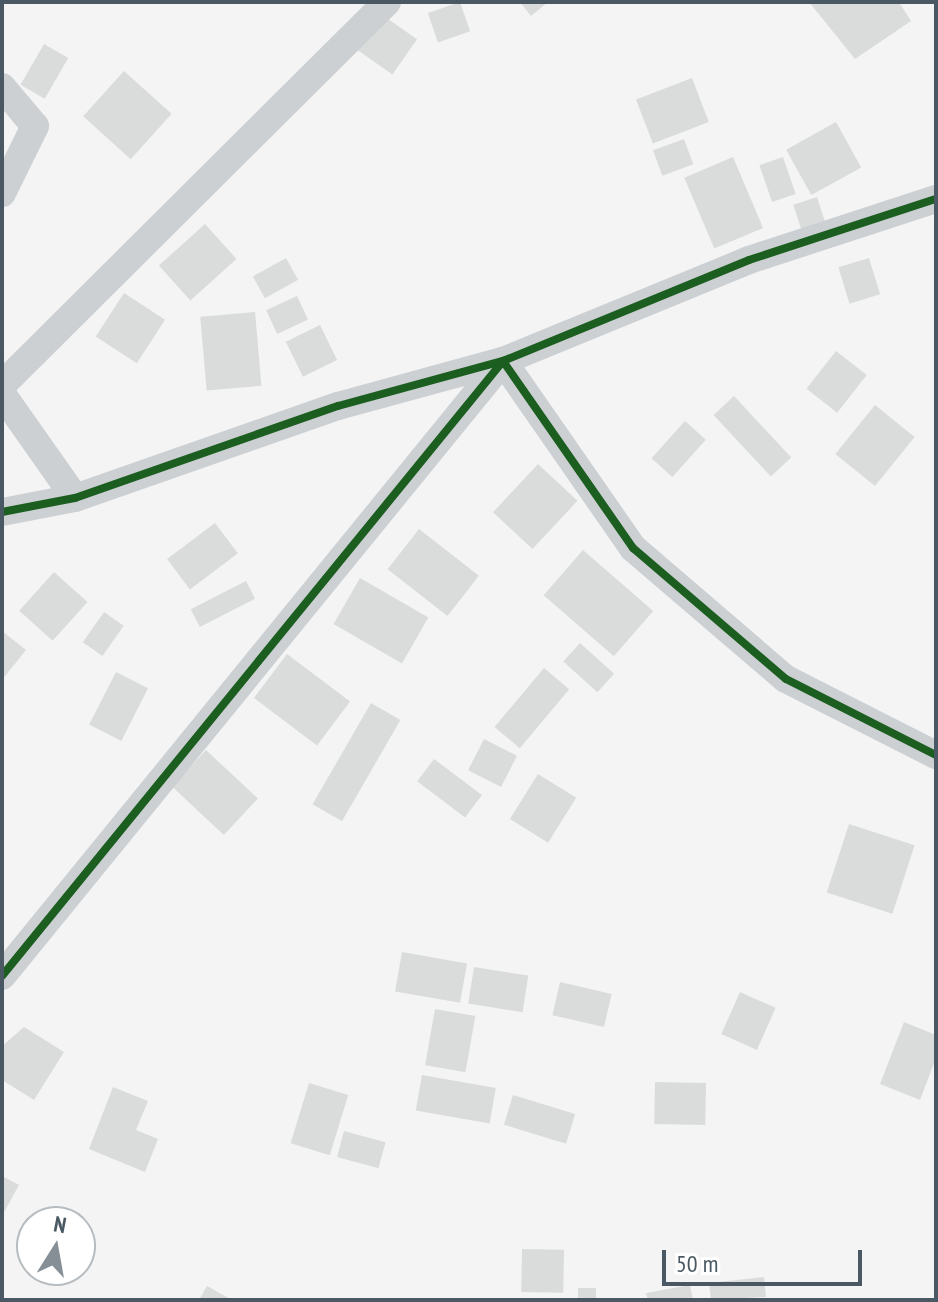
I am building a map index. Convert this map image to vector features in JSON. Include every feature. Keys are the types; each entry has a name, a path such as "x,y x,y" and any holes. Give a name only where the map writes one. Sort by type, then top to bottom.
{"street":[{"path":"2,385 387,2"},
{"path":"2,87 35,126 2,193"},
{"path":"2,512 75,498 338,406 503,361 749,260 936,199"},
{"path":"503,361 633,548 786,679 936,755"},
{"path":"2,976 503,361"},
{"path":"2,394 75,498"}],"building":[{"path":"460,2 470,31 438,42 428,13"},
{"path":"520,2 548,2 531,16"},
{"path":"809,2 899,2 911,21 855,59"},
{"path":"381,14 417,39 392,74 356,49"},
{"path":"44,44 68,58 45,99 21,85"},
{"path":"124,71 172,114 131,159 83,116"},
{"path":"692,78 709,122 653,143 636,100"},
{"path":"836,122 861,167 811,195 786,150"},
{"path":"684,139 693,164 662,176 653,150"},
{"path":"733,157 763,228 714,249 684,178"},
{"path":"783,157 796,194 772,202 759,165"},
{"path":"817,197 826,224 802,231 793,205"},
{"path":"205,224 236,259 190,300 159,265"},
{"path":"286,258 298,280 265,298 253,276"},
{"path":"869,258 880,294 850,304 838,267"},
{"path":"124,293 165,320 137,363 96,337"},
{"path":"297,296 308,320 277,334 266,310"},
{"path":"255,312 261,386 207,391 200,317"},
{"path":"320,325 337,360 303,377 286,342"},
{"path":"836,351 867,375 837,413 806,389"},
{"path":"734,396 791,457 771,477 714,415"},
{"path":"875,405 915,437 875,486 835,454"},
{"path":"685,421 706,440 672,477 652,458"},
{"path":"538,464 577,501 532,549 493,512"},
{"path":"215,523 238,553 190,589 167,559"},
{"path":"419,529 479,576 447,616 388,569"},
{"path":"583,550 653,611 614,656 544,595"},
{"path":"54,572 87,602 53,641 19,611"},
{"path":"360,578 428,618 402,663 334,624"},
{"path":"246,581 255,599 200,627 191,609"},
{"path":"104,612 124,626 102,656 83,642"},
{"path":"2,631 26,650 2,680"},
{"path":"580,643 614,674 597,692 563,662"},
{"path":"287,654 350,702 317,745 254,698"},
{"path":"544,668 569,689 520,748 495,727"},
{"path":"116,672 148,688 121,741 89,725"},
{"path":"371,703 400,720 342,821 312,804"},
{"path":"484,739 517,756 501,787 468,770"},
{"path":"206,750 258,798 224,835 172,787"},
{"path":"434,759 482,795 465,817 417,781"},
{"path":"538,774 576,798 548,843 510,819"},
{"path":"849,824 915,845 892,914 827,892"},
{"path":"402,952 467,963 460,1003 395,991"},
{"path":"474,967 528,976 523,1012 468,1004"},
{"path":"560,982 612,994 604,1027 552,1015"},
{"path":"740,992 776,1008 757,1050 721,1034"},
{"path":"435,1009 475,1016 465,1072 425,1065"},
{"path":"904,1022 936,1035 936,1058 920,1100 880,1084"},
{"path":"24,1027 64,1052 34,1100 2,1080 2,1046"},
{"path":"422,1075 496,1088 490,1123 416,1110"},
{"path":"655,1082 706,1083 705,1125 654,1124"},
{"path":"309,1083 348,1095 330,1155 291,1143"},
{"path":"113,1087 148,1101 136,1130 158,1139 145,1172 89,1149"},
{"path":"513,1095 575,1114 566,1144 504,1125"},
{"path":"344,1131 386,1142 379,1168 337,1157"},
{"path":"2,1176 19,1185 2,1216"},
{"path":"522,1249 564,1250 563,1293 521,1292"},
{"path":"764,1277 766,1297 711,1300 709,1283"},
{"path":"690,1285 693,1300 648,1300 646,1293"},
{"path":"207,1286 232,1300 199,1300"},
{"path":"578,1288 596,1288 596,1300 578,1300"}],"cycle path":[{"path":"2,512 75,498 338,406 503,361 749,260 936,199"},
{"path":"2,976 503,361 633,548 786,679 936,755"}]}
